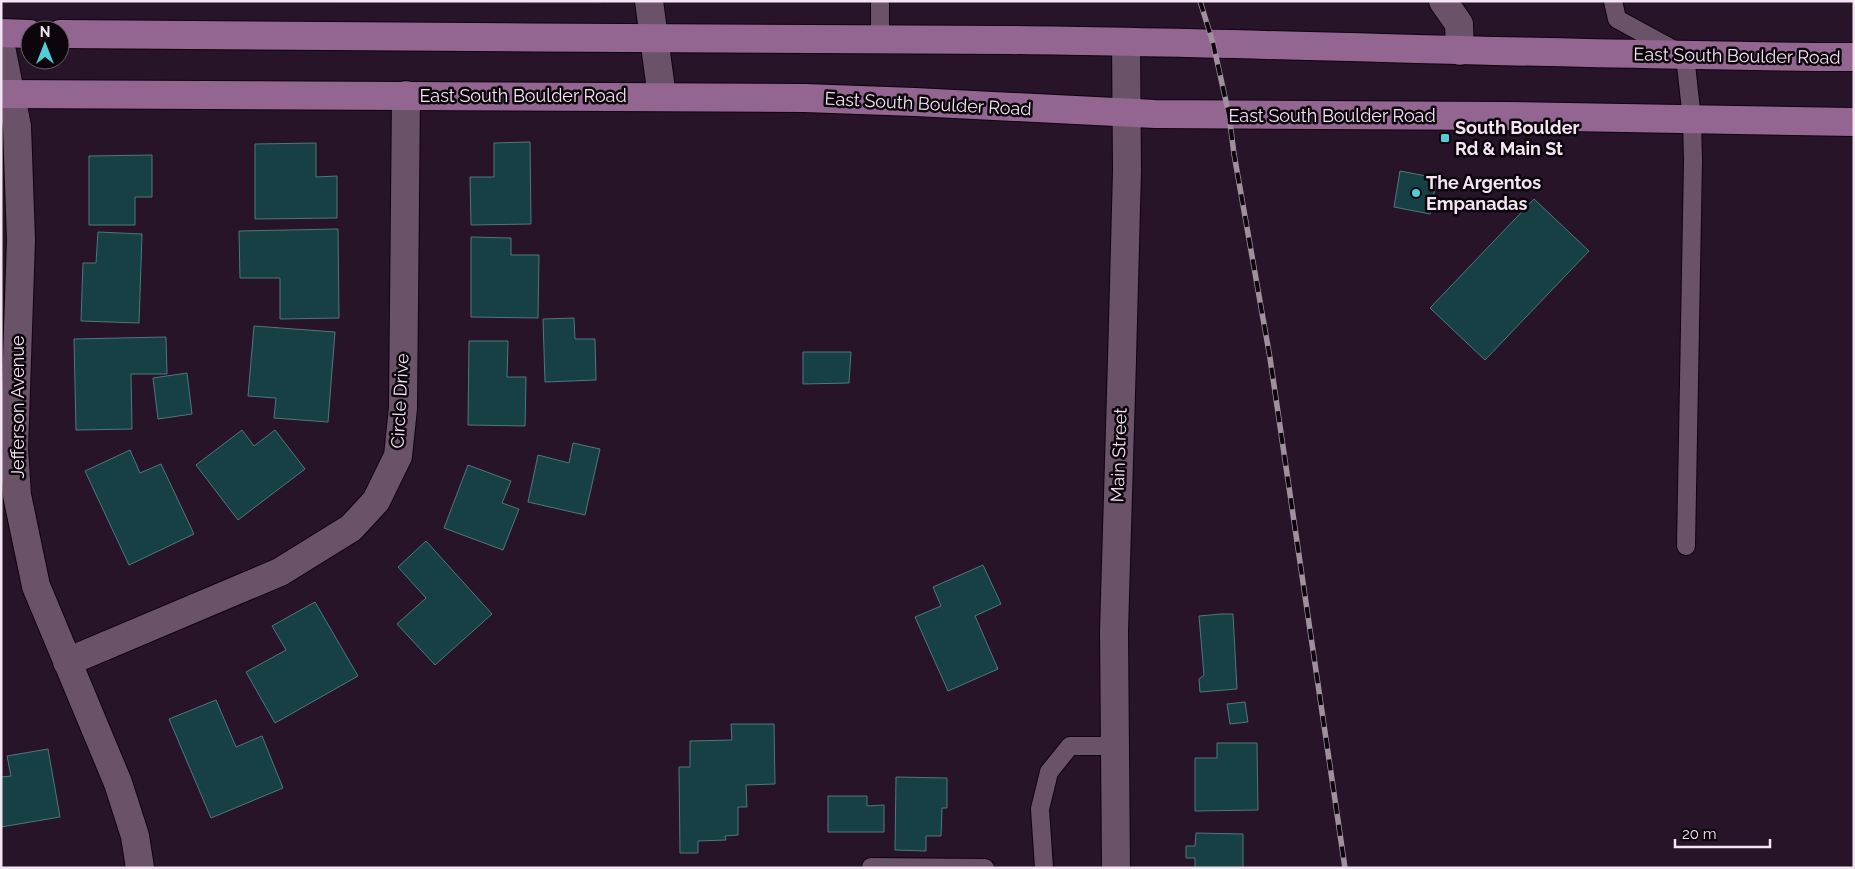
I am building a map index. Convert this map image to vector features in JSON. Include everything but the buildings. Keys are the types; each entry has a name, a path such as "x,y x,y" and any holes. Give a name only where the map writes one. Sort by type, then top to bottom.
{"main road":[{"path":"1,33 20,34"},
{"name":"East South Boulder Road","path":"70,34 1213,43 1685,56 1854,57"},
{"name":"East South Boulder Road","path":"7,94 804,98 1165,114 1506,116 1854,122"}],"street":[{"path":"649,1 662,97"},
{"path":"1442,1 1459,24 1460,51"},
{"name":"Main Street","path":"1116,868 1114,631 1122,359 1127,112 1126,42"},
{"name":"Jefferson Avenue","path":"1,47 7,94 18,126 21,240 14,449 18,495 36,586 118,782 135,836 140,868"},
{"name":"Circle Drive","path":"67,662 280,572 351,528 376,501 398,456 403,408 406,95"}],"lane":[{"path":"880,1 880,40"},
{"path":"1613,1 1617,19 1685,56 1692,119 1693,171 1686,546"},
{"path":"1044,868 1040,809 1048,772 1070,746 1115,746"},
{"path":"871,867 985,868"}],"shaded area":[{"path":"138,1 601,1 601,4"}],"railway":[{"path":"1200,1 1213,43 1229,115 1234,154 1270,358 1345,868"}],"place":[{"name":"South Boulder Rd & Main St","path":"1445,138"},
{"name":"The Argentos Empanadas","path":"1416,193"}]}
